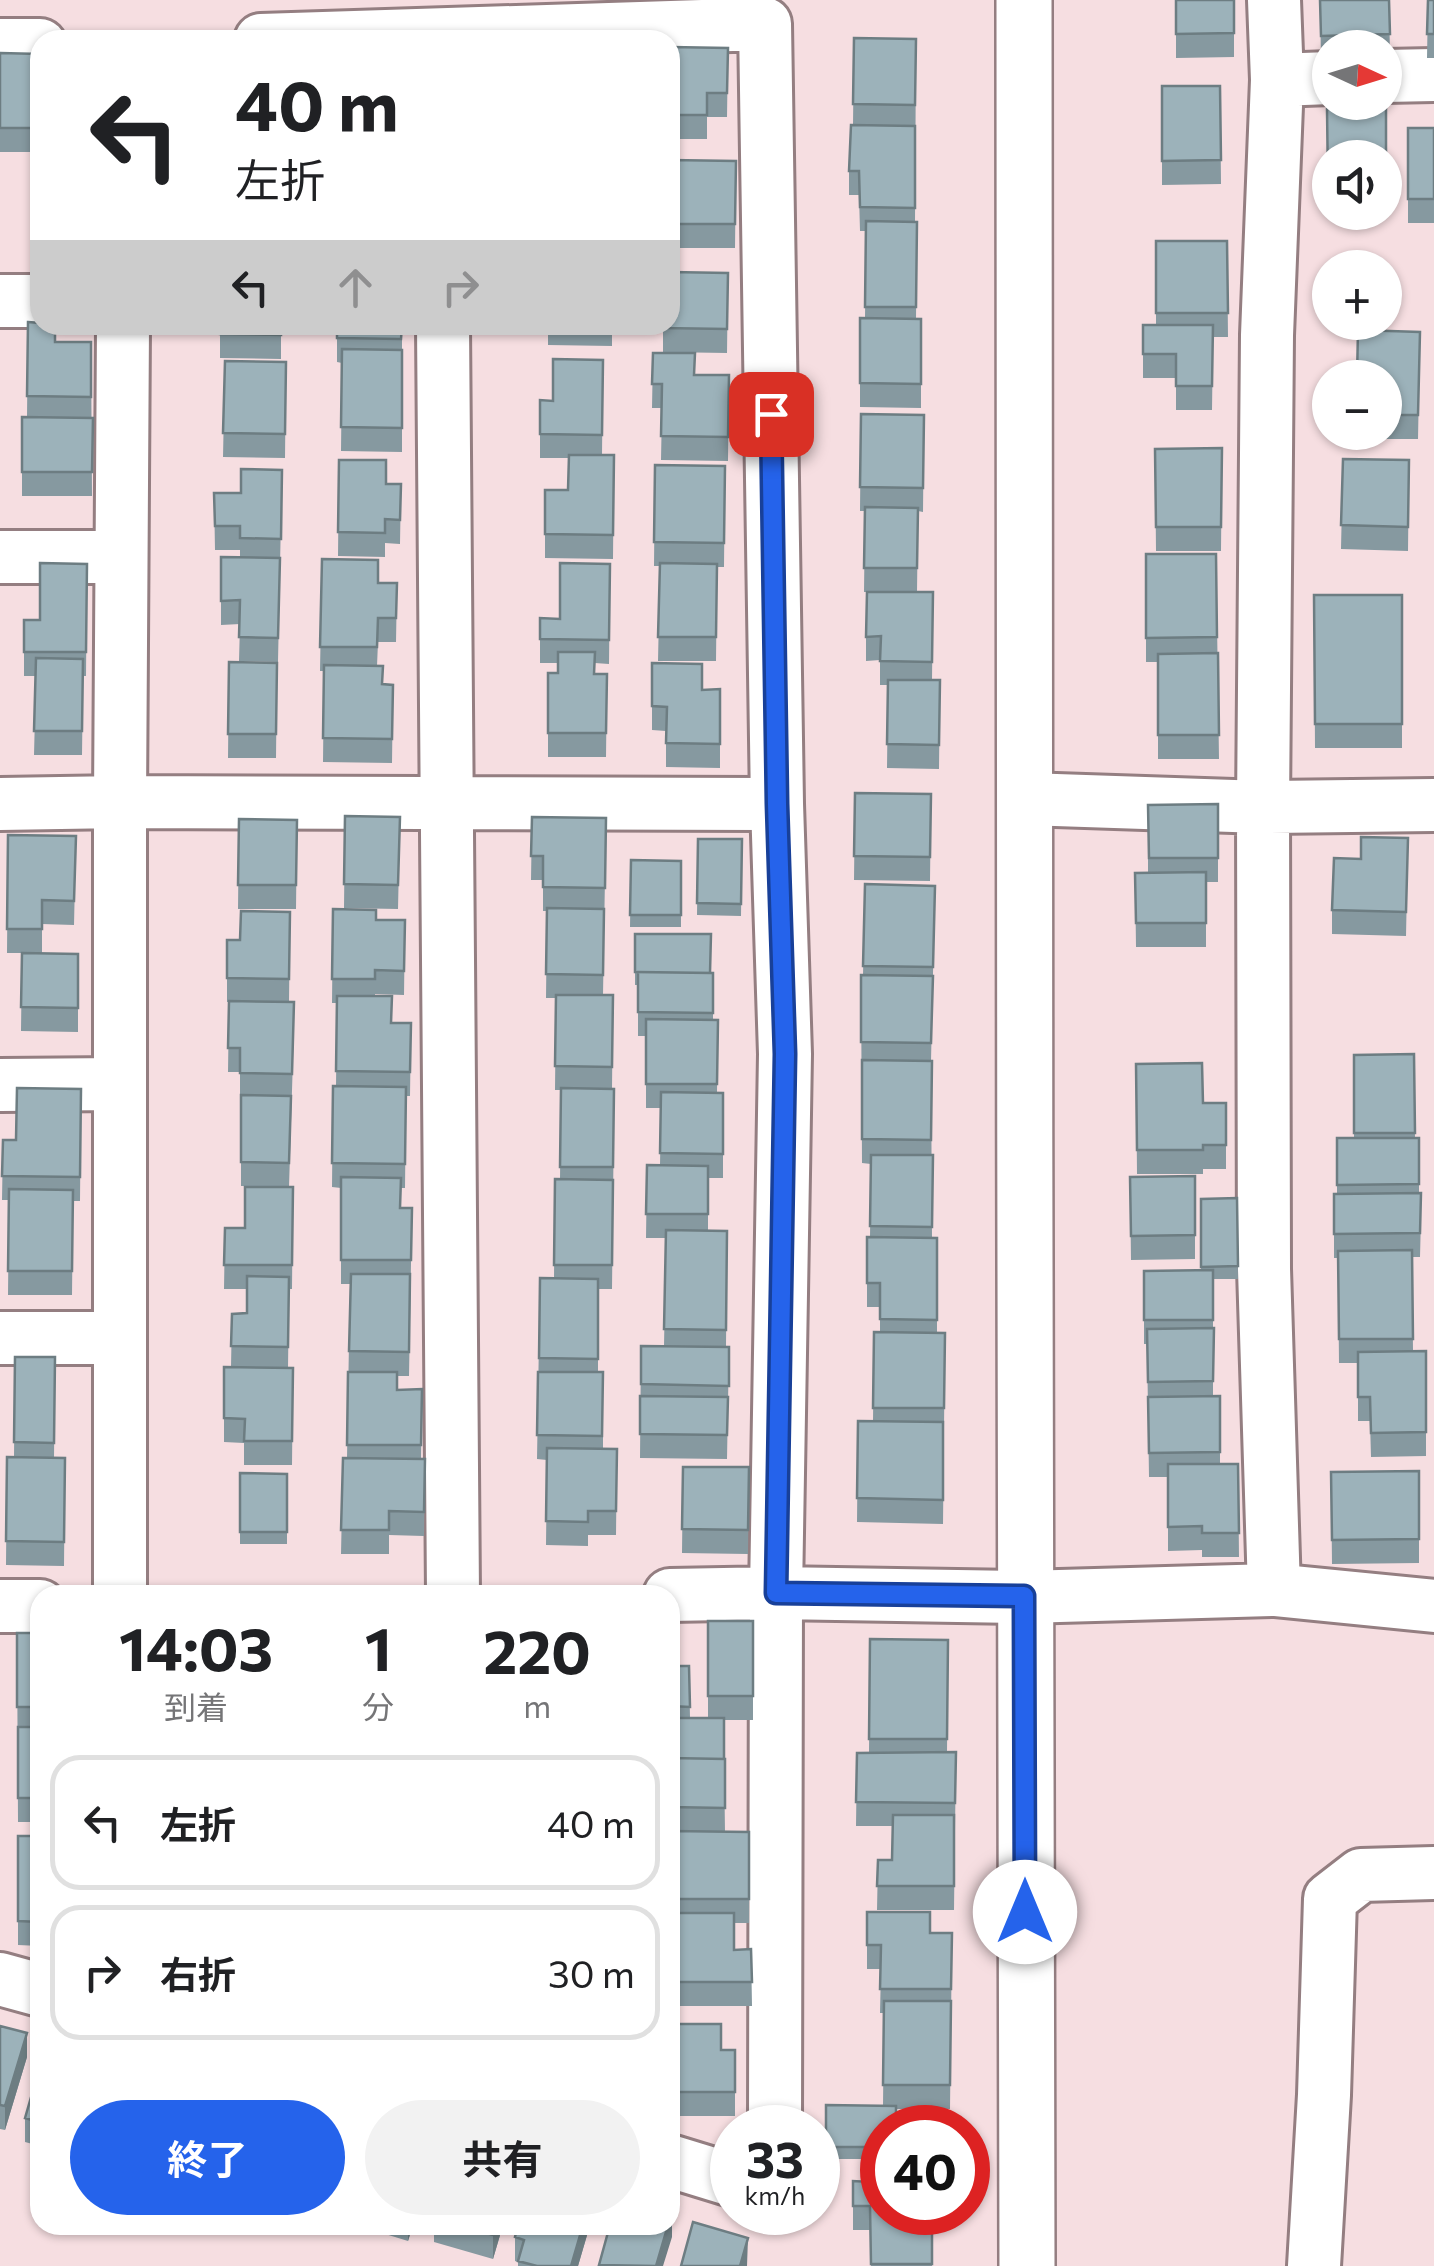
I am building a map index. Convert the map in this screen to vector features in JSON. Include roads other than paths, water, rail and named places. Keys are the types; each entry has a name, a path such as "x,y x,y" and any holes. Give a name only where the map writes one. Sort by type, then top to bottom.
{"street":[{"path":"1024,0 1026,2266"},
{"path":"1274,0 1277,80 1267,335 1263,807 1264,1270 1274,1590"},
{"path":"615,30 765,24 777,804 785,1054 776,1593 775,2105"},
{"path":"0,44 30,44"},
{"path":"1402,75 1434,74"},
{"path":"1277,80 1312,79"},
{"path":"0,301 30,301"},
{"path":"120,1585 123,335"},
{"path":"443,335 453,1585"},
{"path":"0,557 122,557"},
{"path":"1026,800 1263,807 1434,805"},
{"path":"0,804 777,804"},
{"path":"0,1085 120,1084"},
{"path":"0,1338 120,1338"},
{"path":"680,1595 1024,1596 1274,1590 1434,1606"},
{"path":"0,1606 30,1606"},
{"path":"1314,2266 1330,1899 1361,1875 1434,1873"},
{"path":"0,1979 30,1987"},
{"path":"680,2165 710,2174"}]}
